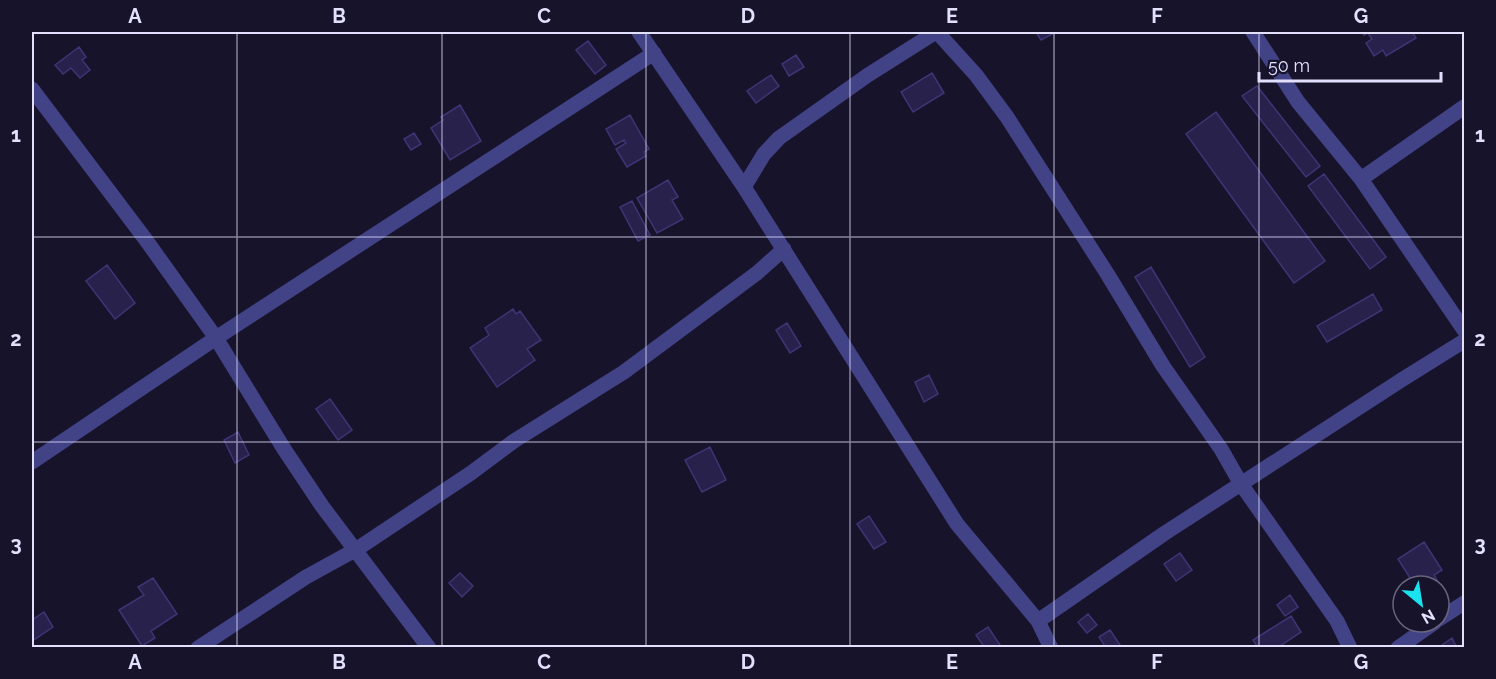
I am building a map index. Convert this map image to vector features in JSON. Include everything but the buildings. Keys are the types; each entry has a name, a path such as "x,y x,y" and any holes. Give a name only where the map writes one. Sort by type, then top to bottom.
{"street":[{"path":"639,32 744,187 957,524 1038,621 1047,646"},
{"path":"744,187 764,154 779,138 868,75 936,32 976,75 1007,117 1163,366 1336,621 1350,648"},
{"path":"1253,32 1298,102 1362,179 1464,330"},
{"path":"32,462 216,338 654,53"},
{"path":"32,88 216,338 322,506 357,549 429,648"},
{"path":"1362,179 1464,107"},
{"path":"198,648 306,578 357,549 471,473 514,441 624,372 757,273 784,249"},
{"path":"1038,621 1130,556 1464,341"},
{"path":"1451,611 1464,603"},
{"path":"1398,648 1418,634"}]}
